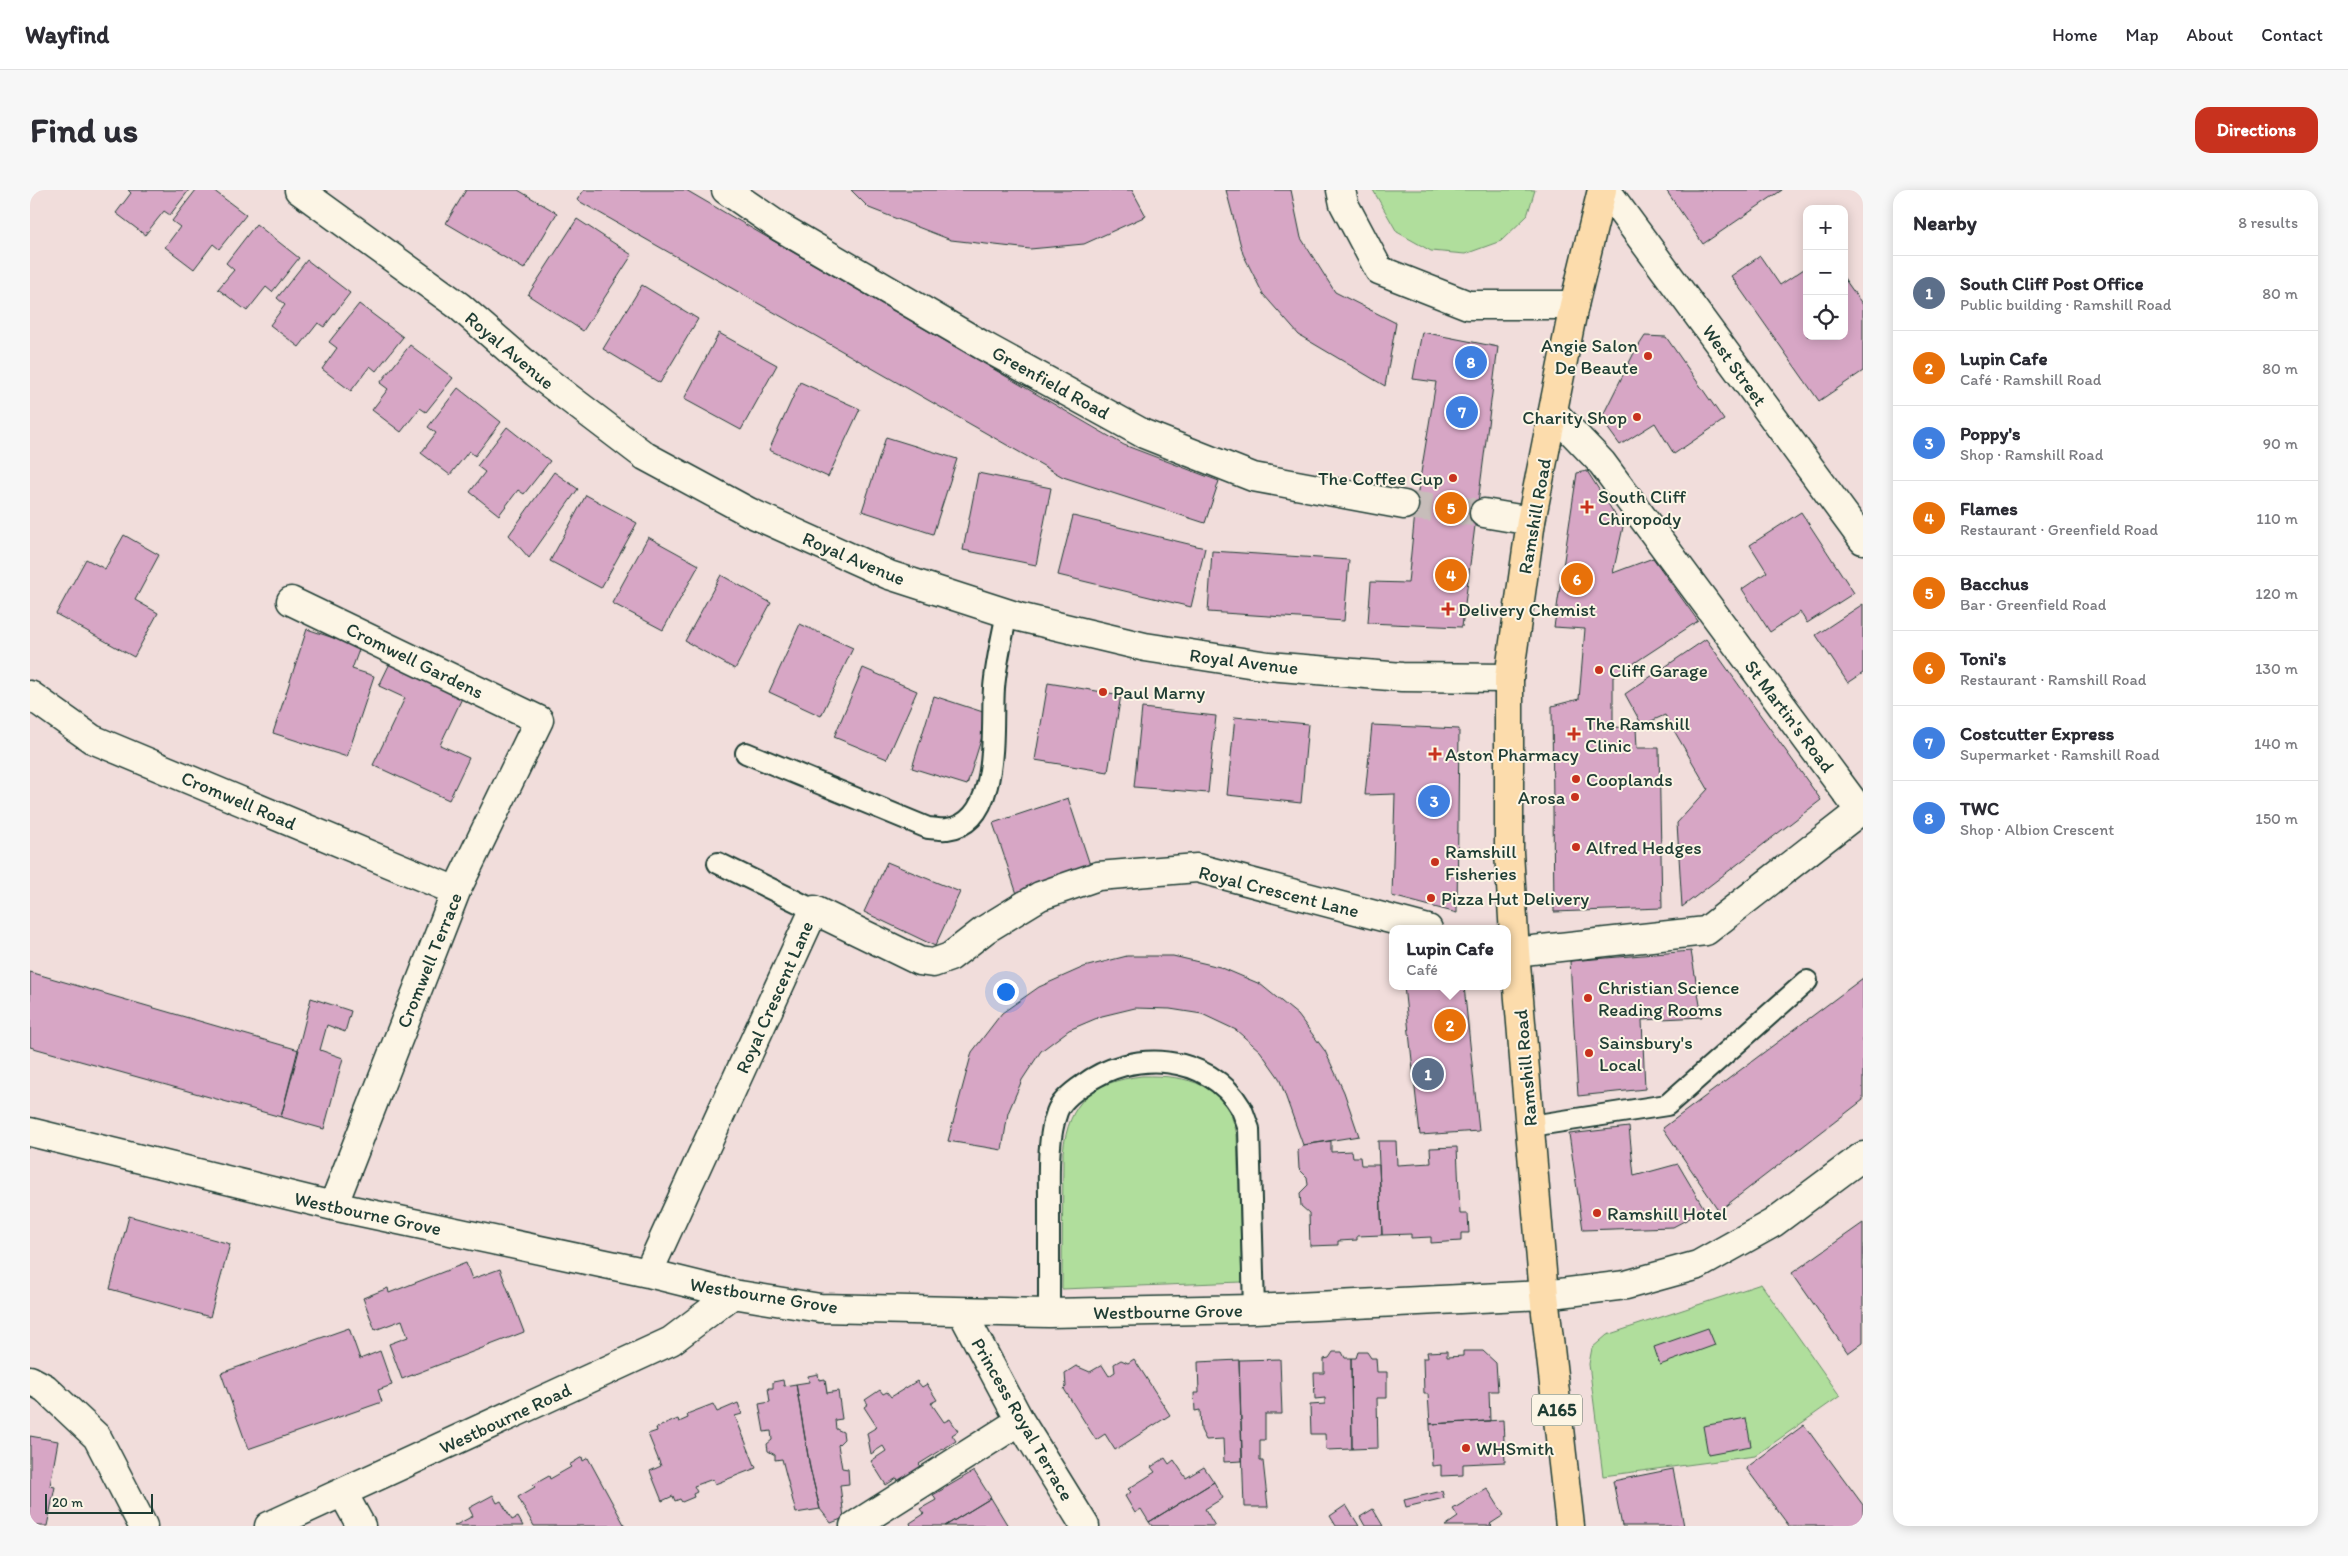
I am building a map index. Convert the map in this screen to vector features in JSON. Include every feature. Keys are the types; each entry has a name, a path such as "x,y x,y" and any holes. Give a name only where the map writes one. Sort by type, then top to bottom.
{"highway":[{"name":"Ramshill Road","path":"1510,925 1508,678 1531,521 1574,305 1602,190"},
{"name":"Ramshill Road","path":"1511,951 1531,1126 1544,1295"},
{"name":"A165","path":"1544,1295 1570,1526"}],"street":[{"name":"Royal Avenue","path":"299,190 459,306 536,373 644,456 749,512 889,575 1007,613 1145,647 1268,666 1402,678 1508,678"},
{"name":"Greenfield Road","path":"726,190 780,227 982,345 1144,434 1253,477 1404,505"},
{"path":"1340,190 1344,204 1379,270 1468,305 1574,305"},
{"name":"West Street","path":"1606,190 1863,538"},
{"name":"St Martin's Road","path":"1511,951 1706,931 1862,812 1602,463 1553,412"},
{"path":"1484,513 1531,521"},
{"name":"Cromwell Gardens","path":"291,601 539,720"},
{"name":"Cromwell Road","path":"30,695 92,739 456,891"},
{"name":"Cromwell Terrace","path":"332,1206 456,891 539,720"},
{"name":"Royal Crescent Lane","path":"648,1274 814,910 919,961 933,963 950,957 986,929 1040,896 1098,876 1197,868 1413,925"},
{"name":"Westbourne Grove","path":"30,1132 332,1206 733,1294 820,1308 962,1312 1048,1313 1254,1309 1544,1295 1626,1285 1698,1265 1773,1223 1863,1156"},
{"name":"Westbourne Road","path":"269,1526 672,1340 733,1294"},
{"name":"Princess Royal Terrace","path":"962,1312 1020,1421 1085,1526"},
{"path":"30,1380 44,1388 97,1437 142,1526"},
{"path":"854,1526 1020,1421"},
{"path":"343,1493 361,1526"}],"lane":[{"path":"746,754 928,828 947,829 964,823 975,811 984,795 988,780 992,752 994,690 1007,613"},
{"path":"718,863 814,910"},
{"path":"1531,1126 1667,1105 1808,981"},
{"path":"1048,1313 1049,1153 1058,1110 1073,1092 1090,1079 1113,1068 1144,1061 1176,1063 1197,1069 1221,1085 1241,1107 1248,1129 1254,1309"}],"green space":[{"path":"1373,190 1535,190 1527,216 1501,241 1465,254 1431,251 1397,232"},
{"path":"1142,1076 1175,1078 1203,1086 1215,1094 1224,1104 1232,1118 1237,1135 1242,1282 1062,1289 1063,1152 1071,1119 1077,1107 1097,1089 1109,1083"},
{"path":"1761,1284 1840,1396 1755,1456 1603,1476 1589,1364 1592,1348 1607,1335"}],"building":[{"path":"128,190 189,190 170,215 164,211 145,235 116,213 131,193"},
{"path":"196,190 213,190 246,215 219,249 213,244 194,269 165,247 180,227 172,221"},
{"path":"466,190 518,190 557,213 524,269 446,223"},
{"path":"584,190 686,190 1124,445 1219,481 1205,523 1063,477 577,200"},
{"path":"851,190 1132,190 1146,216 1084,244 1030,249 951,240 869,208"},
{"path":"1226,190 1291,190 1301,238 1335,292 1396,323 1385,386 1299,335 1263,294 1243,254"},
{"path":"1666,190 1782,190 1703,244"},
{"path":"577,219 632,255 583,331 528,295"},
{"path":"256,224 299,258 272,292 266,287 247,311 218,289 234,270 226,263"},
{"path":"1760,256 1780,285 1803,270 1803,340 1848,340 1848,284 1863,305 1863,371 1819,401 1731,276"},
{"path":"307,260 350,293 324,327 318,323 299,347 270,325 285,305 277,298"},
{"path":"642,285 698,319 660,383 603,349"},
{"path":"359,304 403,337 376,371 370,366 351,391 322,369 337,348 329,342"},
{"path":"1422,332 1498,347 1462,627 1368,623 1371,582 1408,583 1416,503 1436,382 1413,379"},
{"path":"719,333 777,365 741,430 684,399"},
{"path":"1645,336 1666,337 1724,420 1674,454 1655,423 1620,445 1601,419 1634,353"},
{"path":"410,345 453,378 426,412 420,408 401,432 372,410 388,389 380,383"},
{"path":"800,382 860,409 828,477 769,450"},
{"path":"458,388 501,422 475,456 469,451 450,475 421,453 436,433 428,427"},
{"path":"507,427 550,461 524,494 518,490 499,515 470,492 485,472 477,466"},
{"path":"886,437 957,459 933,534 862,511"},
{"path":"1587,471 1623,527 1613,573 1653,558 1698,621 1613,677 1613,727 1636,728 1637,748 1659,748 1662,908 1554,912 1552,706 1579,699 1585,629 1554,627 1577,473"},
{"path":"554,472 578,489 529,558 509,535"},
{"path":"978,473 1051,488 1036,565 963,550"},
{"path":"586,495 637,523 601,588 550,561"},
{"path":"1801,512 1854,593 1807,623 1800,612 1770,632 1742,589 1767,572 1750,545"},
{"path":"1073,516 1205,548 1191,607 1058,575"},
{"path":"124,535 159,555 135,600 158,613 134,657 56,614 86,559 105,569"},
{"path":"648,537 699,565 663,630 612,603"},
{"path":"1212,551 1349,560 1344,621 1208,612"},
{"path":"721,575 771,603 735,669 685,641"},
{"path":"1863,604 1863,673 1848,683 1816,635"},
{"path":"800,624 853,648 821,716 769,692"},
{"path":"307,629 360,647 352,669 374,676 347,757 273,733"},
{"path":"1706,639 1821,800 1682,907 1677,823 1708,789 1665,715 1642,725 1625,694"},
{"path":"392,659 464,694 440,745 469,758 449,800 373,765 405,698 379,686"},
{"path":"863,668 917,691 887,759 834,737"},
{"path":"1048,683 1121,695 1108,772 1035,760"},
{"path":"934,696 989,714 967,785 912,768"},
{"path":"1142,708 1216,716 1208,793 1134,787"},
{"path":"1235,717 1308,724 1301,803 1227,795"},
{"path":"1372,725 1459,729 1457,913 1392,896 1395,794 1365,795"},
{"path":"1068,798 1091,868 1017,894 993,823"},
{"path":"887,862 960,892 935,946 864,912"},
{"path":"1691,951 1702,1017 1642,1020 1645,1089 1578,1096 1570,961"},
{"path":"1127,956 1173,956 1220,967 1260,984 1298,1015 1325,1051 1344,1092 1359,1136 1303,1145 1279,1078 1260,1051 1236,1030 1202,1014 1170,1009 1135,1008 1102,1016 1069,1030 1041,1051 1022,1080 1008,1113 1002,1150 948,1141 972,1052 1002,1013 1039,987 1084,967"},
{"path":"30,972 299,1050 281,1117 30,1047"},
{"path":"1863,978 1863,1100 1719,1211 1663,1128"},
{"path":"1404,990 1464,990 1479,1131 1420,1135"},
{"path":"311,998 351,1011 345,1032 327,1025 320,1050 343,1058 324,1129 281,1117"},
{"path":"1629,1127 1634,1176 1678,1164 1705,1210 1673,1227 1583,1230 1569,1134"},
{"path":"1331,1141 1331,1152 1352,1151 1353,1157 1360,1157 1361,1165 1379,1165 1382,1235 1357,1236 1357,1240 1338,1241 1338,1245 1310,1246 1309,1213 1301,1206 1300,1193 1308,1185 1307,1177 1299,1169 1298,1151 1303,1145"},
{"path":"1378,1141 1396,1141 1397,1165 1431,1163 1430,1148 1457,1147 1460,1214 1468,1214 1469,1233 1461,1233 1461,1241 1431,1243 1431,1237 1411,1238 1411,1234 1382,1235"},
{"path":"129,1216 230,1244 210,1317 110,1289"},
{"path":"1863,1223 1863,1342 1848,1353 1792,1273"},
{"path":"466,1263 472,1279 500,1269 524,1332 402,1379 389,1344 408,1337 402,1320 375,1330 363,1298 388,1288 389,1293"},
{"path":"349,1328 360,1359 380,1351 392,1385 378,1390 382,1402 248,1449 221,1373"},
{"path":"1708,1328 1715,1345 1660,1365 1654,1347"},
{"path":"1447,1351 1447,1357 1463,1356 1463,1351 1483,1351 1496,1363 1498,1391 1489,1391 1490,1421 1430,1424 1428,1394 1424,1394 1423,1358 1428,1358 1427,1352"},
{"path":"1333,1352 1342,1352 1345,1358 1351,1358 1352,1449 1326,1450 1325,1434 1311,1434 1310,1405 1325,1404 1325,1398 1315,1399 1314,1373 1324,1373 1324,1359 1329,1358"},
{"path":"1358,1352 1367,1352 1371,1358 1376,1358 1377,1372 1387,1372 1387,1398 1377,1398 1378,1448 1352,1449 1351,1358 1356,1358"},
{"path":"1134,1359 1170,1415 1115,1450 1105,1434 1096,1440 1064,1389 1066,1387 1065,1373 1076,1366 1090,1372 1102,1365 1109,1376 1115,1372 1114,1364 1121,1360 1128,1363"},
{"path":"1280,1359 1282,1414 1265,1414 1265,1440 1260,1440 1260,1461 1263,1461 1268,1507 1244,1507 1239,1360"},
{"path":"1239,1360 1242,1461 1224,1462 1223,1439 1206,1440 1201,1430 1200,1410 1195,1411 1194,1393 1199,1393 1198,1362"},
{"path":"818,1374 819,1380 825,1379 827,1393 838,1391 842,1419 835,1420 836,1429 843,1432 844,1439 838,1445 842,1468 848,1469 849,1484 840,1485 844,1518 831,1523 820,1509 810,1468 796,1384 809,1382 808,1376"},
{"path":"783,1380 784,1386 796,1384 810,1468 820,1509 796,1513 782,1459 775,1460 775,1455 768,1451 767,1444 772,1440 771,1431 764,1432 759,1404 770,1402 768,1388 773,1388 773,1382"},
{"path":"917,1381 922,1387 927,1384 937,1400 931,1403 944,1422 950,1419 958,1431 952,1435 956,1441 919,1464 924,1470 900,1485 897,1478 886,1485 871,1461 886,1451 883,1446 871,1454 867,1433 877,1427 864,1407 868,1404 865,1400 880,1390 883,1394 887,1392 891,1397"},
{"path":"738,1403 742,1414 735,1416 756,1468 715,1484 713,1479 694,1486 697,1492 693,1494 694,1497 682,1502 680,1499 675,1501 673,1496 662,1501 650,1471 661,1466 648,1434 657,1431 656,1428 678,1419 679,1422 688,1418 687,1414 713,1404 717,1412"},
{"path":"1746,1418 1751,1446 1708,1454 1703,1426"},
{"path":"1503,1420 1505,1462 1463,1464 1463,1475 1441,1476 1441,1465 1432,1466 1430,1424"},
{"path":"1804,1425 1863,1505 1863,1520 1855,1526 1789,1526 1746,1468"},
{"path":"30,1436 58,1441 50,1486 55,1487 47,1526 30,1526"},
{"path":"582,1457 583,1461 588,1458 625,1526 534,1526 518,1497 535,1487 533,1485 549,1476 550,1479 571,1467 569,1465"},
{"path":"1165,1458 1169,1464 1174,1460 1186,1478 1204,1467 1214,1482 1149,1522 1141,1509 1135,1513 1125,1496 1131,1492 1128,1489 1155,1472 1151,1467"},
{"path":"1673,1469 1684,1526 1622,1526 1613,1481"},
{"path":"974,1471 991,1498 945,1526 911,1526 910,1523 924,1514 920,1509 936,1500 933,1495"},
{"path":"1214,1482 1223,1498 1205,1509 1215,1526 1152,1526 1149,1522"},
{"path":"1487,1488 1504,1515 1490,1524 1492,1526 1445,1526 1458,1517 1453,1509"},
{"path":"1442,1491 1444,1498 1406,1507 1404,1500"},
{"path":"493,1495 497,1503 501,1501 512,1520 518,1517 523,1526 454,1526 473,1516 469,1508"},
{"path":"991,1498 1008,1526 945,1526"},
{"path":"1346,1505 1359,1526 1336,1526 1330,1516"},
{"path":"1373,1509 1383,1526 1365,1526 1360,1517"}],"tunnel":[{"path":"1404,505 1484,513"}],"place":[{"name":"Angie Salon De Beaute","path":"1648,356"},
{"name":"TWC","path":"1471,362"},
{"name":"Costcutter Express","path":"1462,412"},
{"name":"Charity Shop","path":"1637,417"},
{"name":"The Coffee Cup","path":"1453,478"},
{"name":"South Cliff Chiropody","path":"1587,507"},
{"name":"Bacchus","path":"1451,508"},
{"name":"Flames","path":"1451,575"},
{"name":"Toni's","path":"1577,579"},
{"name":"Delivery Chemist","path":"1448,609"},
{"name":"Cliff Garage","path":"1599,670"},
{"name":"Paul Marny","path":"1103,692"},
{"name":"The Ramshill Clinic","path":"1574,734"},
{"name":"Aston Pharmacy","path":"1435,754"},
{"name":"Cooplands","path":"1576,779"},
{"name":"Arosa","path":"1575,797"},
{"name":"Poppy's","path":"1434,801"},
{"name":"Alfred Hedges","path":"1576,847"},
{"name":"Ramshill Fisheries","path":"1435,862"},
{"name":"Pizza Hut Delivery","path":"1431,898"},
{"name":"Christian Science Reading Rooms","path":"1588,998"},
{"name":"Lupin Cafe","path":"1450,1025"},
{"name":"Sainsbury's Local","path":"1589,1053"},
{"name":"South Cliff Post Office","path":"1428,1074"},
{"name":"Ramshill Hotel","path":"1597,1213"},
{"name":"WHSmith","path":"1466,1448"}]}
